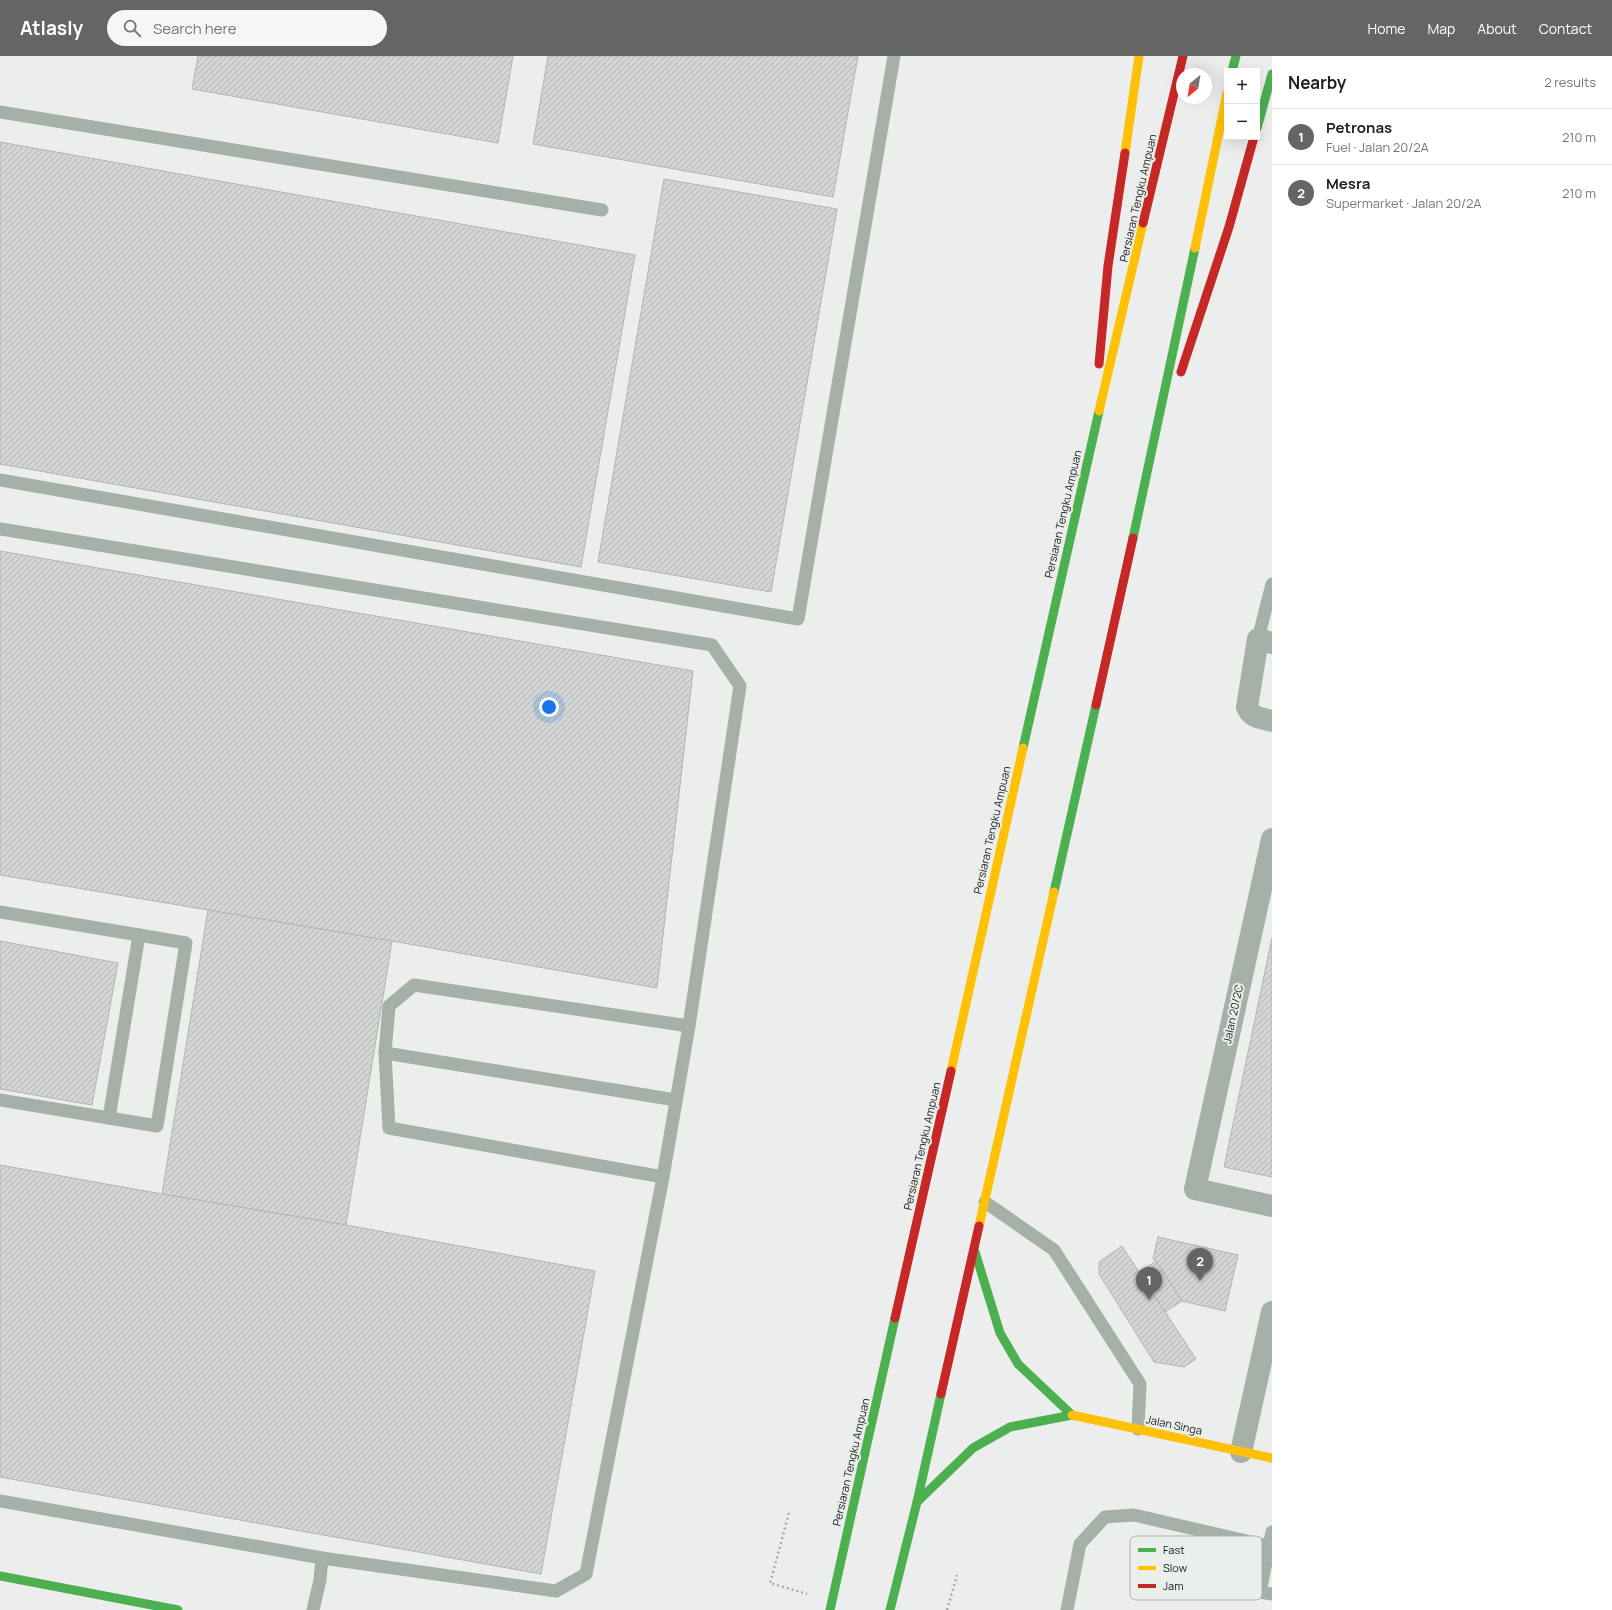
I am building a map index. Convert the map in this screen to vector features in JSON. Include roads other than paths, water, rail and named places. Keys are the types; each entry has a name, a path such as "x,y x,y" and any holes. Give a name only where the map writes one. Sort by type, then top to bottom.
{"main road":[{"path":"1091,445 1108,266 1140,56"},
{"name":"Persiaran Tengku Ampuan","path":"830,1610 1091,445 1183,56"},
{"path":"1233,68 1236,56"},
{"path":"1260,117 1272,74"},
{"path":"890,1610 917,1502 985,1202 1148,471 1225,104"},
{"path":"1177,382 1229,227 1253,140"},
{"path":"1148,471 1172,397"},
{"path":"974,1250 1000,1333 1018,1364 1072,1415"},
{"path":"917,1502 973,1448 997,1434 1010,1427 1072,1415"},
{"name":"Jalan Singa","path":"1072,1415 1272,1458"},
{"path":"0,1576 178,1610"}],"street":[{"path":"1265,641 1247,707 1249,713 1253,716 1272,721"},
{"name":"Jalan 20/2C","path":"1272,839 1195,1189 1272,1206"},
{"path":"1241,1452 1266,1366 1272,1312"}],"lane":[{"path":"0,480 798,619 894,56"},
{"path":"0,112 602,210"},
{"path":"0,529 712,645 740,686 689,1026 663,1177 586,1574 556,1591 322,1558 0,1502"},
{"path":"1265,641 1272,584"},
{"path":"0,912 186,944 157,1126 0,1100"},
{"path":"109,1118 139,935"},
{"path":"663,1177 389,1128 385,1053 389,1006 414,986 689,1026"},
{"path":"385,1053 676,1100"},
{"path":"985,1202 1054,1250 1140,1384 1138,1429"},
{"path":"1068,1610 1080,1544 1105,1518 1134,1515 1223,1536"},
{"path":"1262,1583 1272,1532"},
{"path":"313,1610 320,1580 322,1558"},
{"path":"1262,1592 1272,1594"}],"place":[{"name":"Mesra","path":"1200,1281"},
{"name":"Petronas","path":"1149,1300"}]}
